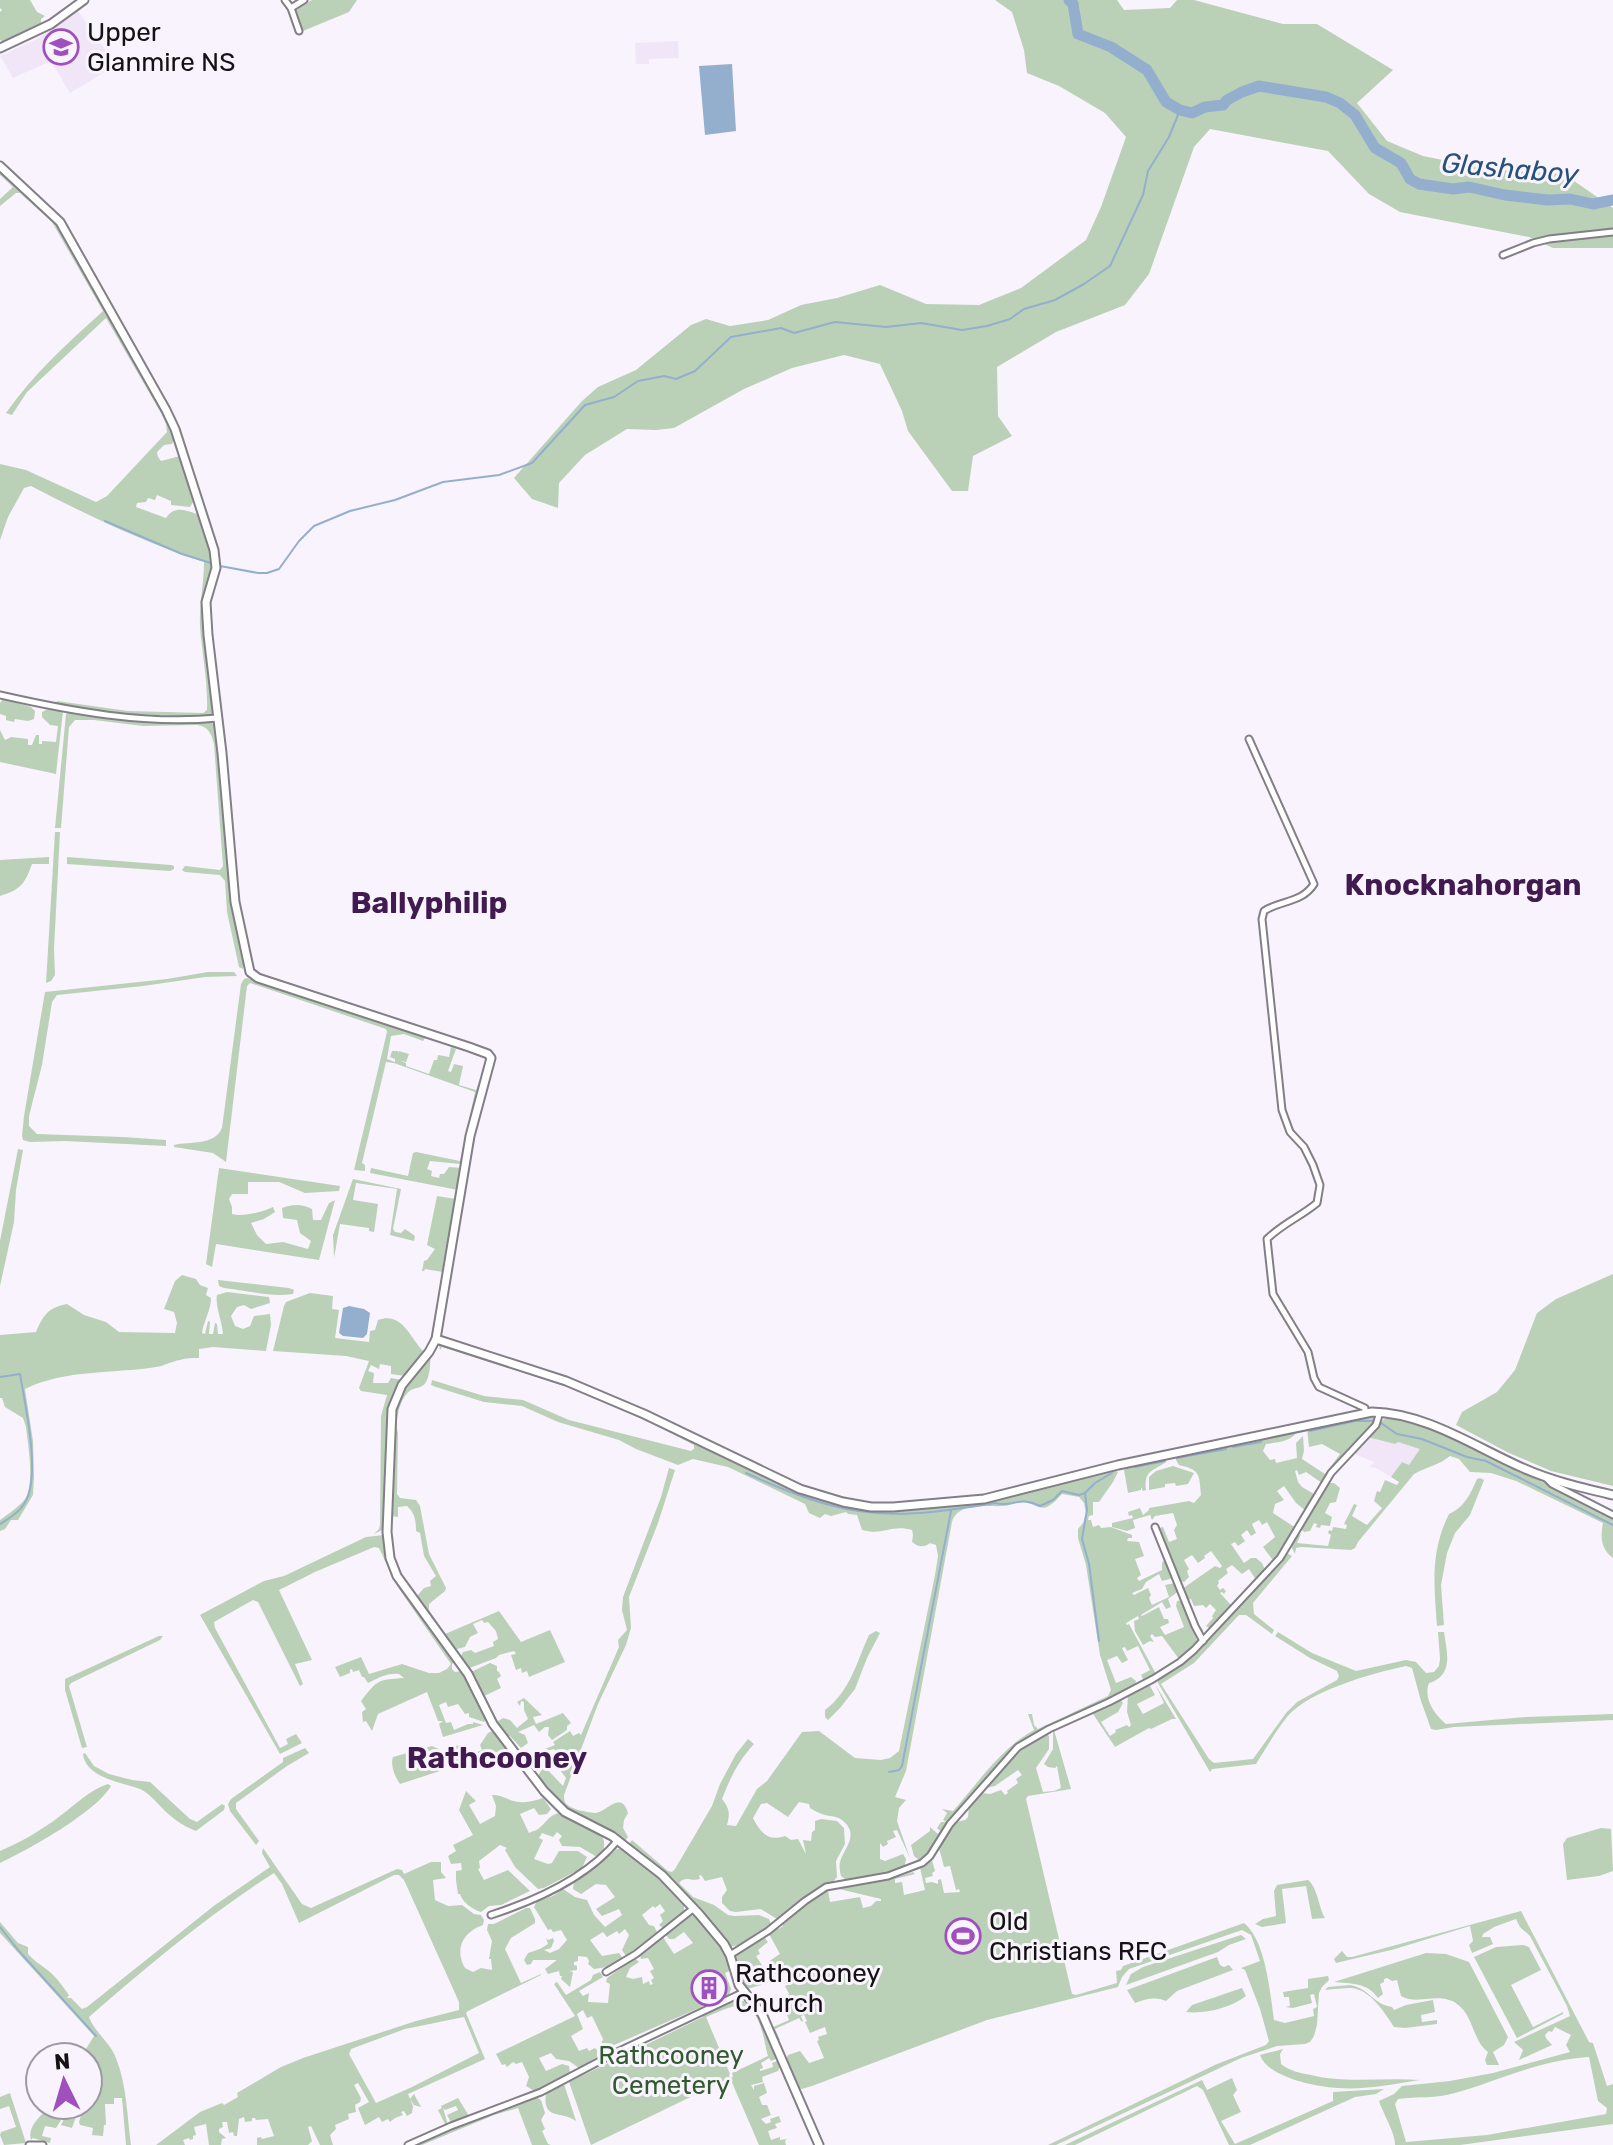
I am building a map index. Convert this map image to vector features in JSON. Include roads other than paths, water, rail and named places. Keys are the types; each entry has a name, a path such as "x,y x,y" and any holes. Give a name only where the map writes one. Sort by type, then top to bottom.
{"street":[{"path":"0,48 51,24 84,0"},
{"path":"285,0 299,31"},
{"path":"291,8 304,0"},
{"path":"0,166 60,222 166,410 175,429 215,557 216,572 206,610 235,902 250,972 258,978 469,1047 491,1058 470,1136 436,1339 402,1385 392,1409 387,1535 393,1567 468,1674 493,1724 544,1791 565,1812 602,1829 669,1881 730,1955 736,1980 762,2014 819,2145"},
{"path":"1503,255 1549,239 1613,232"},
{"path":"0,695 127,717 219,718"},
{"path":"1249,739 1314,884 1312,889 1296,900 1264,911 1262,919 1282,1110 1290,1132 1304,1147 1320,1185 1317,1203 1267,1239 1271,1283 1273,1294 1308,1352 1319,1387 1365,1408 1365,1412"},
{"path":"436,1339 566,1381 644,1414 800,1489 871,1507 984,1499 1118,1465 1365,1412 1406,1416 1525,1469 1613,1495"},
{"path":"730,1955 826,1887 888,1876 922,1863 930,1856 950,1824 1018,1747 1040,1733 1123,1695 1180,1662 1280,1558 1327,1478 1376,1425 1380,1412"},
{"path":"1545,1476 1552,1484 1613,1515"},
{"path":"1155,1527 1203,1641"},
{"path":"491,1915 581,1874 618,1840"},
{"path":"606,1972 636,1954 694,1908"},
{"path":"408,2145 541,2092 744,1992"},
{"path":"29,2145 43,2145"}],"water":[{"path":"732,64 736,131 705,135 699,66"},
{"path":"349,1306 370,1313 367,1334 363,1338 339,1333 343,1308"}],"waterway":[{"name":"Glashaboy","path":"1069,0 1073,4 1078,34 1111,47 1147,70 1166,102 1180,110 1192,113 1205,107 1223,105 1242,92 1259,86 1326,97 1355,115 1375,148 1401,163 1410,179 1419,184 1453,189 1469,187 1505,195 1570,199 1593,204 1613,200"},
{"path":"220,566 267,573 279,569 314,526 350,511 395,500 443,482 499,475 532,463 585,405 614,397 638,381 664,376 676,379 695,371 731,337 781,328 794,333 835,322 886,327 921,323 962,330 1010,319 1024,309 1055,300 1110,266 1143,195 1148,171 1169,137 1180,110"},
{"path":"105,521 211,563"},
{"path":"0,1377 20,1374 32,1460 32,1477 24,1504 0,1524"},
{"path":"1310,1431 1355,1421 1373,1421"},
{"path":"1381,1423 1397,1434 1422,1439 1486,1461 1613,1525"},
{"path":"1233,1447 1261,1442"},
{"path":"1177,1458 1226,1449"},
{"path":"1135,1467 1165,1461"},
{"path":"746,1473 826,1504 892,1514 995,1503 1021,1502 1040,1506 1062,1491 1079,1495 1085,1493 1112,1473"},
{"path":"1085,1493 1087,1510 1082,1539 1089,1564 1099,1641"},
{"path":"889,1772 902,1766 951,1511"},
{"path":"0,1927 96,2036"}],"place":[{"name":"Upper Glanmire NS","path":"61,47"},
{"name":"Old Christians RFC","path":"963,1936"},
{"name":"Rathcooney Church","path":"709,1988"}],"district":[{"name":"Knocknahorgan","path":"1463,885"},
{"name":"Ballyphilip","path":"429,903"},
{"name":"Rathcooney","path":"497,1758"}],"park label":[{"name":"Rathcooney Cemetery","path":"671,2070"}]}
